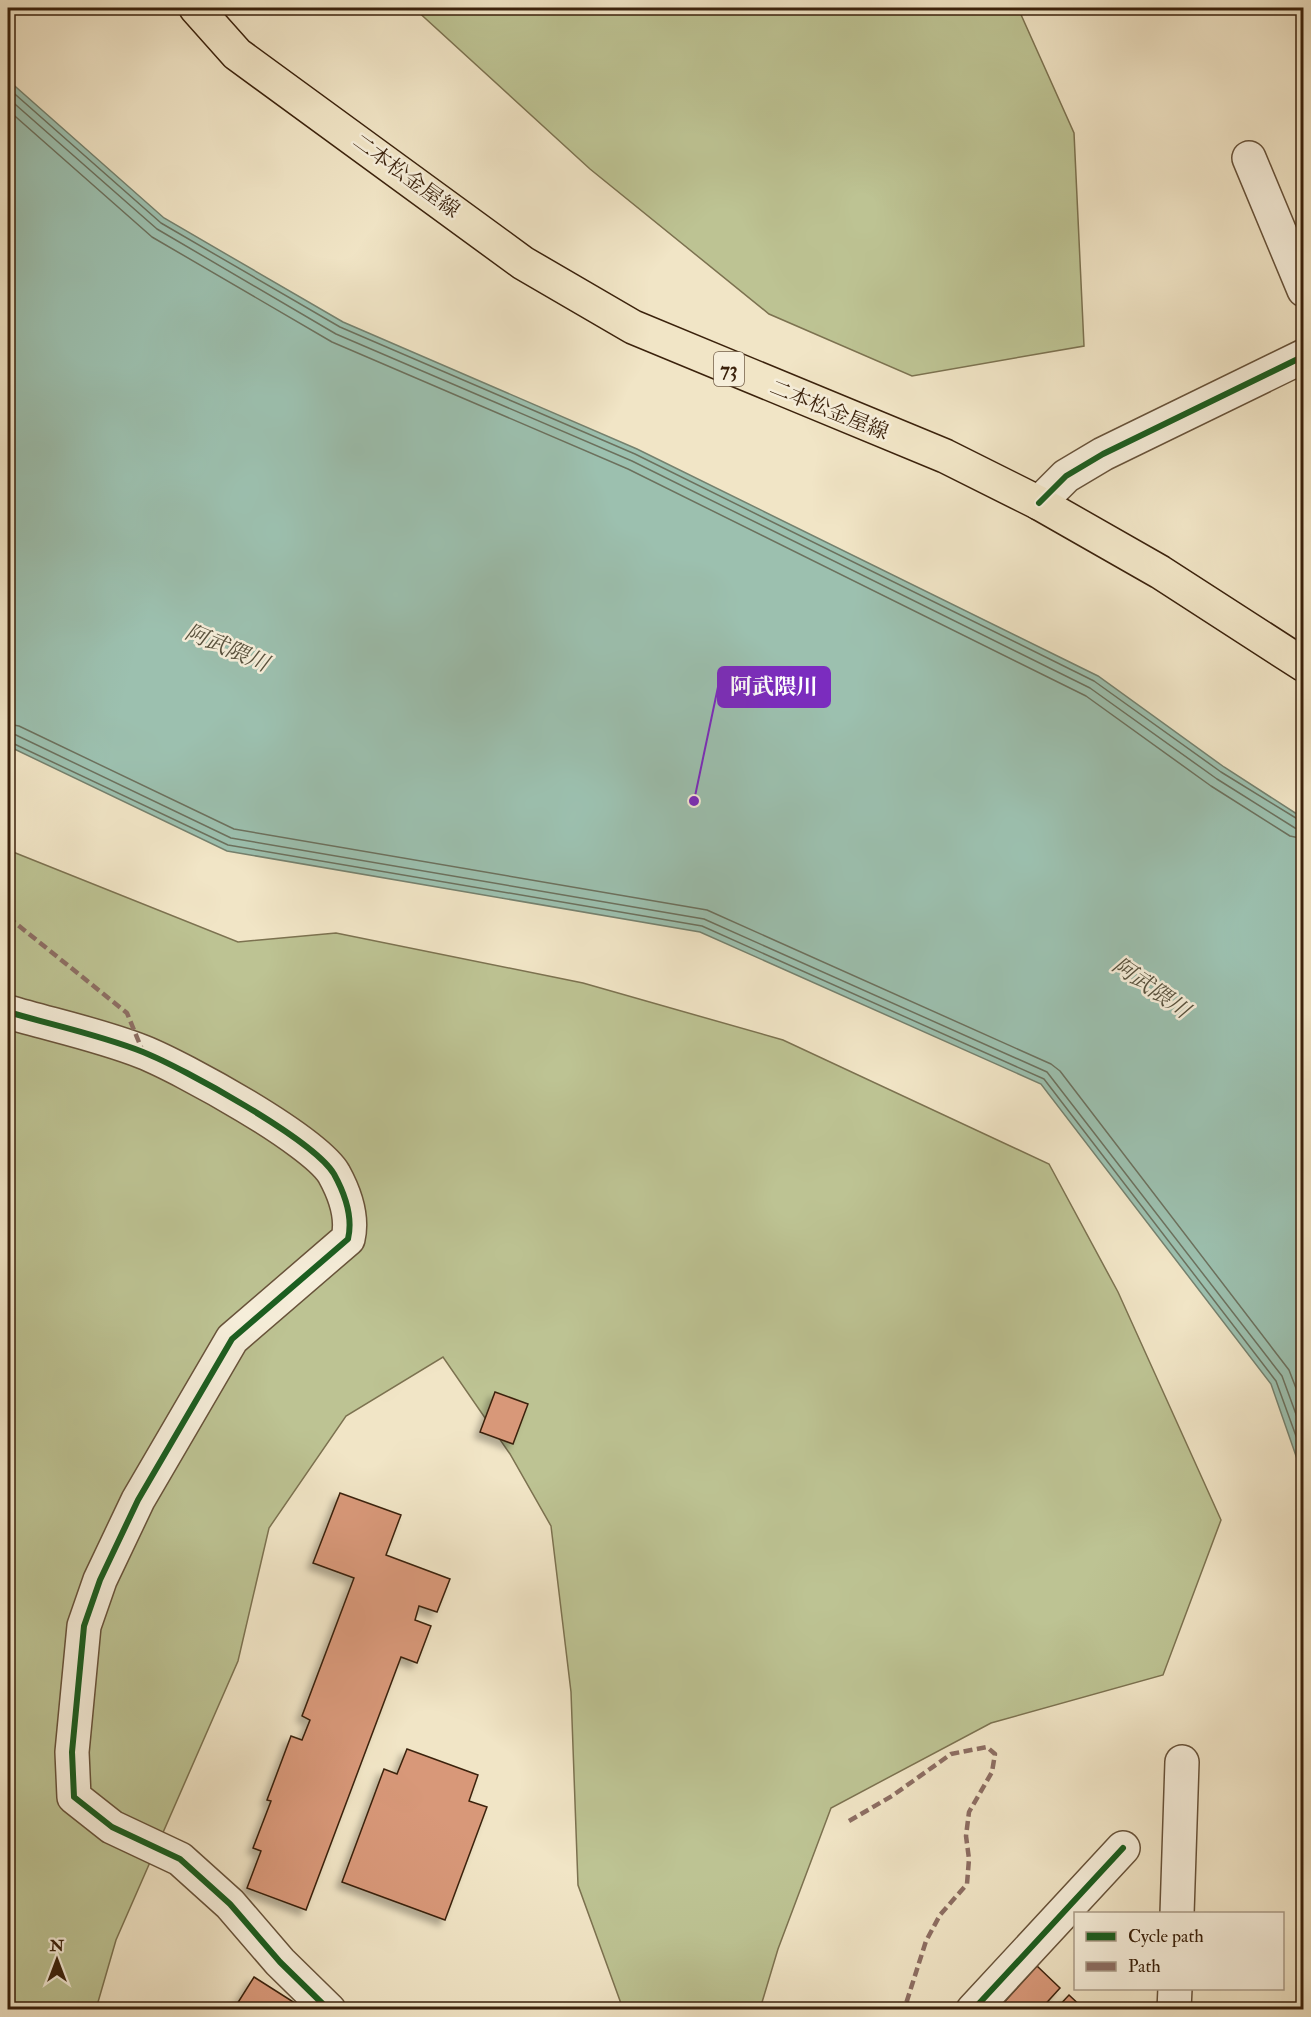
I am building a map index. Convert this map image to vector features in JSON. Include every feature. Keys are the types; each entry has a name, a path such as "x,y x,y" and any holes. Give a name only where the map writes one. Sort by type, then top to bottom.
{"main road":[{"name":"二本松金屋線","path":"196,8 237,54 523,263 633,327 945,456 1039,503 1160,572 1304,665"}],"street":[{"path":"1249,159 1304,290"},
{"path":"1039,503 1065,476 1103,454 1304,356"},
{"path":"8,1012 143,1052 257,1112 309,1149 333,1173 347,1207 351,1226 348,1239 232,1339 138,1500 100,1580 84,1626 72,1752 74,1797 112,1827 180,1859 230,1904 280,1962 329,2010"},
{"path":"1177,1912 1182,1762"},
{"path":"973,2010 1124,1848"},
{"path":"1174,2010 1175,1990"}],"shaded area":[{"path":"414,8 1018,8 1074,133 1084,346 912,376 769,314 590,169"},
{"path":"8,850 238,942 336,933 583,983 783,1040 1049,1164 1118,1292 1221,1520 1163,1675 991,1723 831,1808 778,1949 760,2009 623,2009 578,1885 571,1692 551,1526 510,1454 443,1357 346,1416 269,1528 238,1661 116,1940 96,2009 8,2009"}],"water":[{"path":"8,80 164,218 343,322 637,449 1098,676 1224,767 1303,818 1303,1476 1271,1384 1041,1084 700,932 227,851 8,746"}],"building":[{"path":"495,1392 528,1404 513,1444 480,1432"},
{"path":"340,1493 401,1515 386,1555 450,1579 437,1612 419,1606 415,1620 431,1626 417,1663 401,1657 306,1910 247,1888 261,1851 253,1848 271,1801 267,1800 291,1736 302,1740 310,1720 302,1716 354,1578 313,1563"},
{"path":"407,1749 478,1775 469,1801 487,1807 445,1920 342,1882 384,1769 397,1774"},
{"path":"1037,1966 1060,1988 1040,2010 997,2010"},
{"path":"254,1977 306,2010 247,2010 237,2004"},
{"path":"1069,1995 1085,2010 1055,2010"}],"marked path":[{"path":"8,917 127,1013 143,1052"},
{"path":"849,1821 892,1796 951,1754 987,1747 995,1754 992,1772 969,1812 966,1836 969,1859 967,1884 940,1915 926,1941 904,2010"}],"cycle path":[{"path":"1039,503 1066,476 1103,454 1304,356"},
{"path":"8,1012 127,1046 162,1060 216,1089 275,1125 322,1160 334,1174 345,1198 349,1214 348,1239 232,1339 138,1500 100,1580 84,1626 72,1752 74,1797 112,1827 180,1859 230,1904 280,1962 329,2010"},
{"path":"973,2010 1123,1848"}],"place":[{"name":"阿武隈川","path":"694,801"}]}
